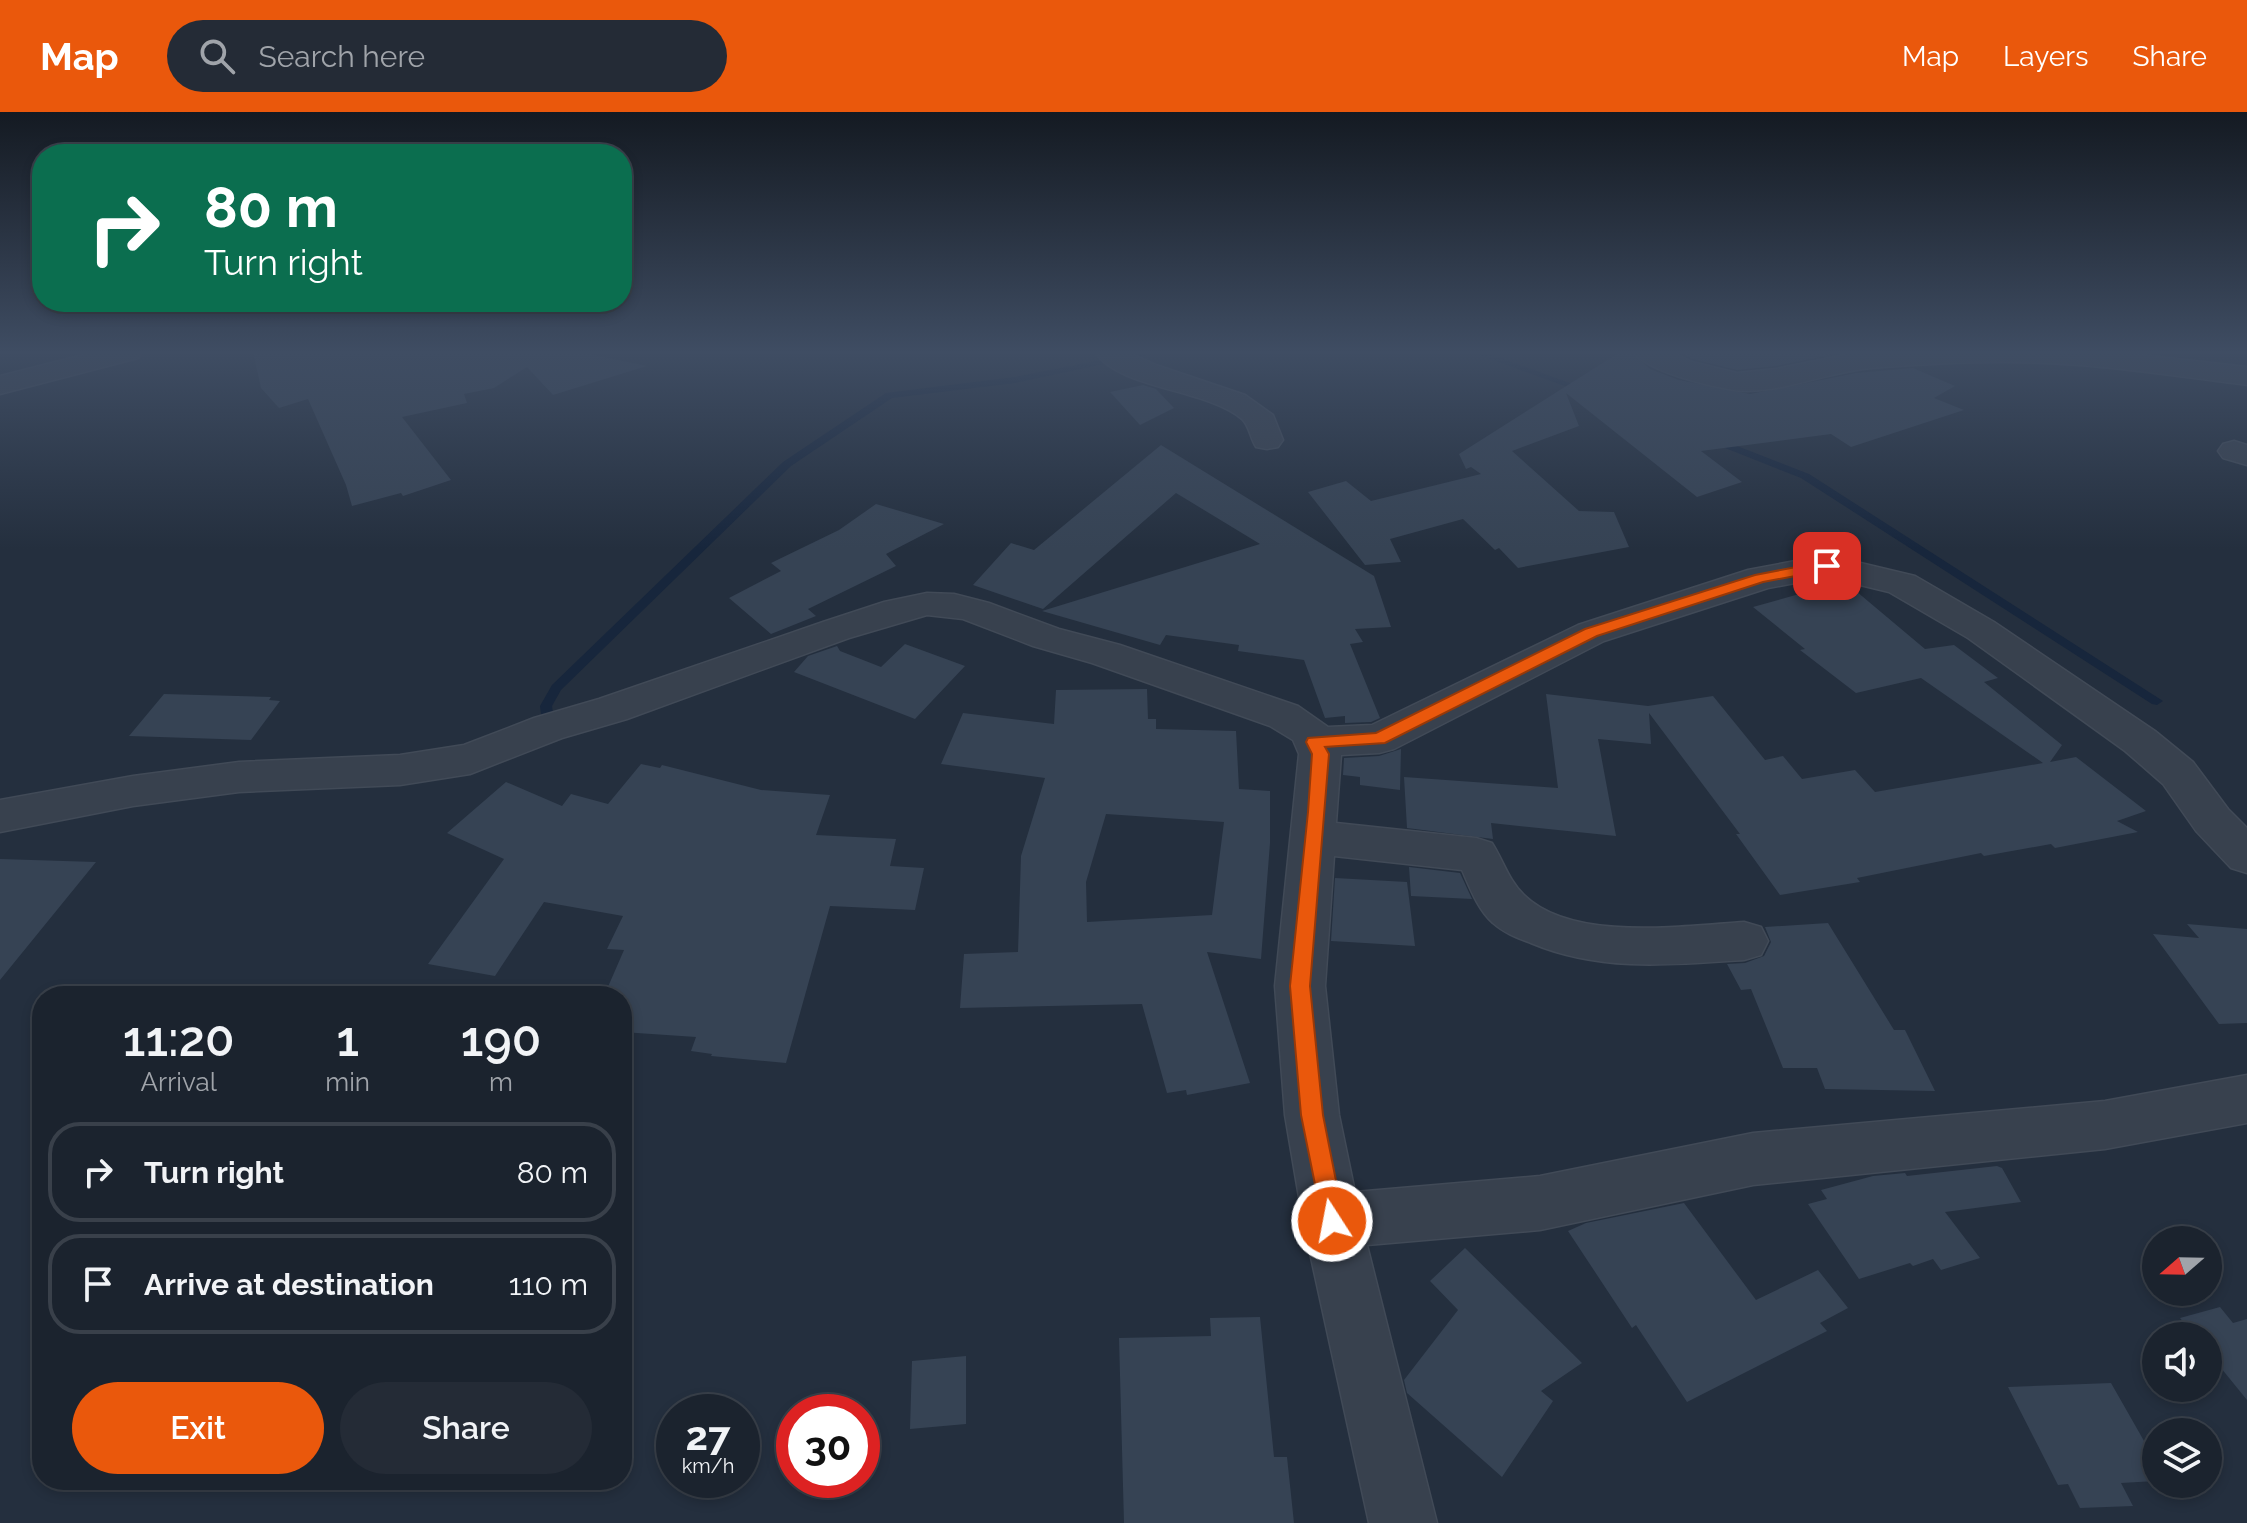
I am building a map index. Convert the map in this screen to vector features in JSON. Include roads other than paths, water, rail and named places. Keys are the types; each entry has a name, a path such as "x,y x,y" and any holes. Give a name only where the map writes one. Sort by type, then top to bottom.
{"street":[{"path":"1257,418 1262,422 1267,440"},
{"path":"1314,742 1379,739 1591,633 1761,578 1827,566 1902,584 1981,630 2140,741 2178,773 2212,820 2247,856"},
{"path":"0,816 133,791 239,777 400,770 470,759 548,728 613,709 836,630 927,604 965,608 1046,638 1106,654 1284,716 1310,732 1320,754 1300,986 1312,1115 1332,1221 1403,1523"},
{"path":"1315,837 1476,855 1503,903 1519,917 1568,937 1597,944 1653,947 1744,941"},
{"path":"1332,1221 1540,1203 1753,1159 2105,1125 2247,1099"}],"waterway":[{"path":"548,728 546,706 556,688 787,464 855,418"},
{"path":"1714,440 1805,476 2157,701"}]}
